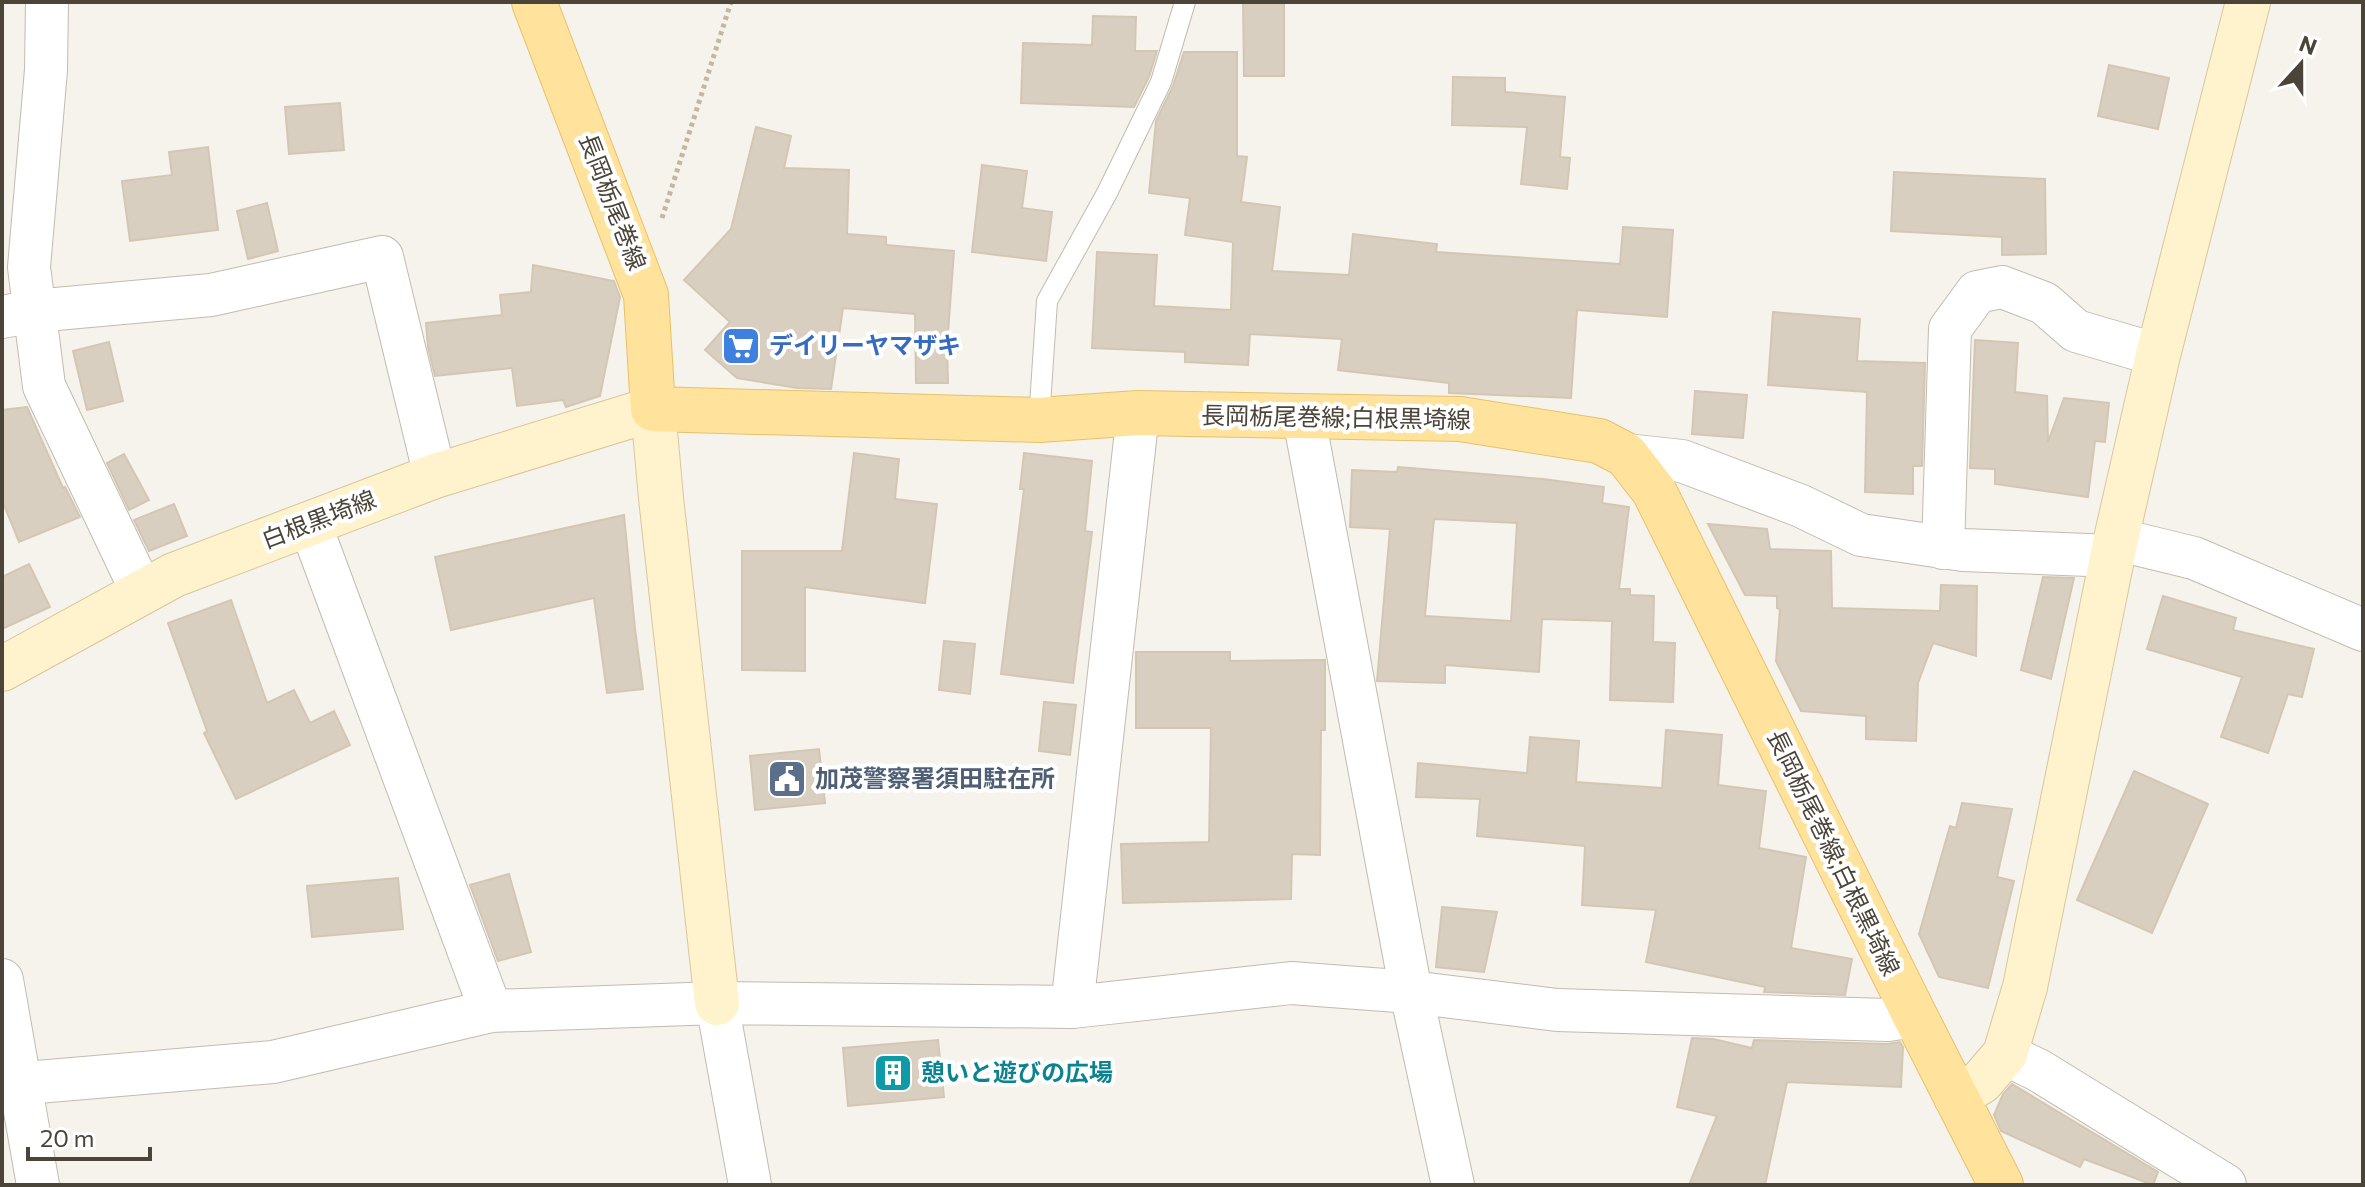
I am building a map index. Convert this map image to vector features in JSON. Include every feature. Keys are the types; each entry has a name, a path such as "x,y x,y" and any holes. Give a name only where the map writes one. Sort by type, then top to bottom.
{"main road":[{"name":"長岡栃尾巻線","path":"534,2 646,295 653,409"},
{"name":"長岡栃尾巻線;白根黒埼線","path":"653,409 1039,420 1138,413 1460,419 1599,441 1626,455 1654,491 2001,1185"}],"street":[{"path":"47,2 46,70 29,267 18,314 44,386 142,592"},
{"path":"1956,1097 1981,1082 2005,1054 2025,987 2115,547 2158,355 2248,2"},
{"path":"18,314 211,295 382,257 435,476"},
{"path":"1943,548 1950,329 1977,292 2002,287 2044,303 2076,331 2158,355"},
{"path":"653,409 717,1003 750,1185"},
{"name":"白根黒埼線","path":"2,669 174,575 435,476 653,409"},
{"path":"1072,1007 1138,413"},
{"path":"1304,418 1411,992 1453,1185"},
{"path":"1626,455 1682,461 1801,506 1861,535 1963,550 2115,547 2194,558 2363,630"},
{"path":"310,524 491,1011"},
{"path":"2,980 11,1086 38,1185"},
{"path":"11,1086 273,1062 491,1011 717,1003 1072,1007 1291,983 1411,992 1557,1010 1888,1020 1915,1016"},
{"path":"2005,1054 2038,1070 2225,1185"}],"lane":[{"path":"1039,420 1047,301 1107,193 1161,82 1185,2"}],"path":[{"path":"634,260 653,247 731,2"}],"building":[{"path":"1243,2 1284,2 1284,76 1244,76"},
{"path":"1093,16 1136,17 1135,51 1157,51 1149,77 1134,107 1021,103 1023,43 1092,45"},
{"path":"1184,52 1237,52 1237,156 1247,157 1241,202 1280,207 1272,271 1349,275 1353,234 1437,244 1436,252 1620,264 1623,227 1673,230 1667,317 1577,310 1571,398 1449,393 1449,383 1338,370 1342,339 1250,334 1248,365 1185,362 1185,352 1092,348 1097,252 1157,255 1154,306 1231,310 1233,242 1185,235 1190,198 1149,193 1156,121 1173,86"},
{"path":"2109,65 2169,78 2158,129 2098,116"},
{"path":"1453,77 1505,78 1505,92 1565,97 1560,157 1570,158 1567,189 1521,184 1527,127 1452,125"},
{"path":"340,103 344,150 289,154 285,107"},
{"path":"756,127 791,136 784,168 849,170 847,234 886,237 886,245 954,251 947,347 948,383 916,383 915,314 843,308 831,389 797,388 737,378 705,350 730,322 684,280 731,229"},
{"path":"208,147 218,230 130,241 122,181 172,175 169,152"},
{"path":"982,165 1027,171 1022,208 1052,212 1046,261 972,252"},
{"path":"1894,172 2045,179 2046,254 2002,255 2002,237 1891,231"},
{"path":"267,203 278,251 248,259 237,211"},
{"path":"533,265 614,281 620,297 600,396 566,407 563,400 517,406 512,368 435,376 426,323 502,315 500,295 531,292"},
{"path":"1773,312 1860,319 1857,361 1925,363 1922,466 1913,466 1913,494 1865,492 1867,392 1768,385"},
{"path":"1975,340 2018,343 2015,392 2047,396 2048,442 2064,398 2109,403 2105,442 2095,441 2088,497 1995,484 1995,469 1970,468"},
{"path":"109,342 123,401 87,410 73,351"},
{"path":"1695,391 1747,395 1743,438 1692,434"},
{"path":"27,407 63,488 80,517 19,542 2,500 2,410"},
{"path":"854,453 899,459 895,499 937,504 925,603 805,587 805,671 742,670 742,551 842,551"},
{"path":"1024,453 1092,461 1085,531 1092,532 1073,683 1001,674 1024,489 1020,489"},
{"path":"124,454 149,500 129,510 107,463"},
{"path":"1398,467 1604,487 1602,503 1629,507 1619,589 1630,589 1630,595 1654,596 1653,642 1675,643 1673,702 1610,700 1612,621 1542,619 1539,672 1445,665 1445,683 1377,681 1390,529 1350,527 1352,470 1397,472","holes":["1434,519 1517,523 1511,621 1425,616"]},
{"path":"174,504 187,536 149,551 134,520"},
{"path":"624,515 643,689 607,693 594,598 451,630 435,557"},
{"path":"1708,524 1767,529 1770,549 1831,551 1832,608 1940,611 1941,585 1977,586 1976,656 1933,643 1918,683 1916,741 1866,739 1866,716 1801,711 1776,661 1780,609 1777,608 1777,596 1745,595"},
{"path":"29,564 50,607 2,629 2,577"},
{"path":"2043,577 2074,578 2051,679 2021,670"},
{"path":"2163,596 2236,618 2233,630 2314,649 2302,697 2288,694 2268,753 2221,737 2242,677 2147,649"},
{"path":"231,600 267,703 294,690 310,723 334,711 350,745 236,799 204,733 207,731 168,623"},
{"path":"944,641 975,644 970,694 939,690"},
{"path":"1136,652 1230,652 1230,661 1325,660 1320,855 1292,854 1291,899 1123,903 1121,844 1209,842 1211,728 1136,728"},
{"path":"1044,702 1076,705 1070,755 1039,751"},
{"path":"1666,730 1722,735 1718,785 1766,791 1759,848 1806,857 1791,948 1852,959 1845,995 1764,992 1765,987 1646,962 1656,910 1582,905 1585,846 1477,836 1480,799 1416,797 1418,763 1527,773 1530,737 1579,741 1576,782 1662,788"},
{"name":"加茂警察署須田駐在所","path":"819,749 825,803 755,810 750,756"},
{"path":"2134,771 2208,804 2152,933 2077,900"},
{"path":"1962,803 2012,809 1997,877 2014,881 1988,988 1939,977 1919,934 1950,826 1956,828"},
{"path":"509,874 531,952 498,961 470,885"},
{"path":"398,878 403,929 312,937 307,886"},
{"path":"1442,907 1497,912 1484,972 1436,967"},
{"path":"1692,1038 1713,1039 1752,1048 1754,1040 1900,1042 1903,1047 1901,1087 1787,1082 1765,1185 1689,1185 1717,1116 1677,1107"},
{"name":"憩いと遊びの広場","path":"938,1040 944,1097 848,1106 843,1048"},
{"path":"2012,1084 2158,1172 2153,1185 2084,1159 2080,1167 2001,1131 1994,1115 2003,1094"}],"place":[{"name":"デイリーヤマザキ","path":"741,346"},
{"name":"加茂警察署須田駐在所","path":"787,779"},
{"name":"憩いと遊びの広場","path":"893,1073"}]}
